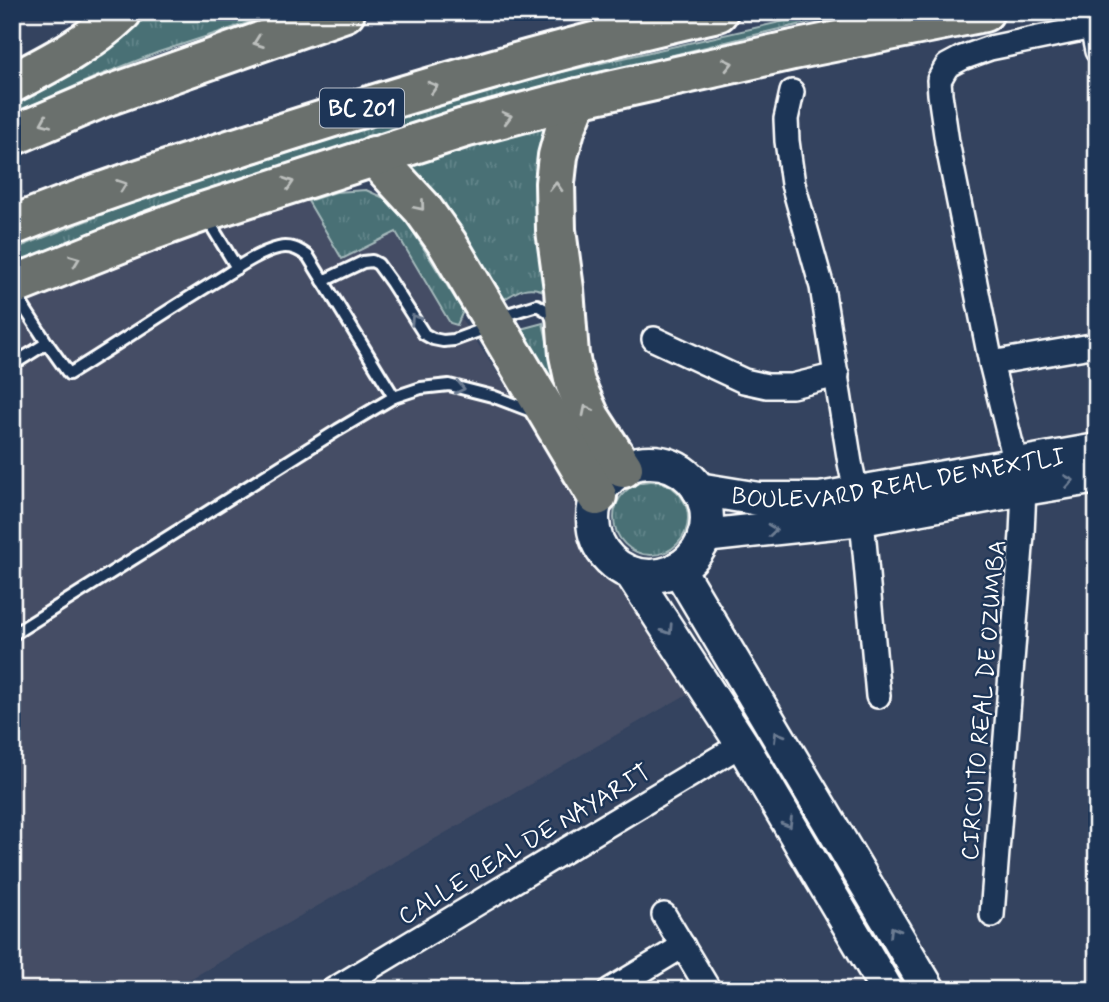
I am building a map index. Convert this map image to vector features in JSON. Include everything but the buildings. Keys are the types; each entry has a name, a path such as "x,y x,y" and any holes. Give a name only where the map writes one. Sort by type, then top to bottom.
{"highway":[{"path":"12,83 104,30 122,12"},
{"path":"12,136 104,97 345,12"},
{"name":"BC 201","path":"12,226 139,179 355,110 540,56 718,12"},
{"path":"12,288 203,212 464,128 578,98 793,50 984,12"},
{"path":"578,98 565,130 555,183 556,230 569,355 575,383 590,416 623,468"},
{"path":"374,156 422,208 447,243 597,496"}],"main road":[{"name":"BOULEVARD REAL DE MEXTLI","path":"704,536 1020,476 1097,450"},
{"path":"643,462 665,463 684,473 698,489 705,504 707,520 704,536 690,560 678,568 663,575 631,573 615,564 602,550 594,533 593,515 597,496 608,480 623,468 643,462"},
{"name":"BOULEVARD REAL DE MEXTLI","path":"1020,476 1097,477"},
{"name":"BOULEVARD REAL DE MEXTLI","path":"698,489 759,499 820,499 859,506"},
{"path":"678,568 929,990"},
{"path":"631,573 742,744 887,990"}],"street":[{"path":"1094,27 1097,51"},
{"name":"CIRCUITO REAL DE OZUMBA","path":"992,915 1023,534 1020,476 991,363 947,142 939,80 947,66 990,48 1094,27"},
{"path":"792,92 786,119 793,184 821,287 859,506 878,696"},
{"path":"654,339 744,381 767,386 792,386 837,375"},
{"path":"991,363 1097,345"},
{"name":"CALLE REAL DE NAYARIT","path":"332,990 742,744"},
{"path":"664,915 709,990"},
{"path":"610,990 683,946"}],"lane":[{"path":"203,212 237,268"},
{"path":"12,288 69,374 237,268 279,247 298,248 307,256 394,397"},
{"path":"323,281 363,262 372,261 378,264 424,334 433,339 454,340 495,325 511,313 537,305 549,312 569,355"},
{"path":"12,365 47,343"},
{"path":"12,635 394,397 421,388 449,385 492,396 550,419"}],"shaded area":[{"path":"358,189 388,209 705,684 171,990 12,990 12,299 317,194"}],"green space":[{"path":"143,12 281,12 159,52 12,114 12,93 113,40"},
{"path":"824,12 852,12 575,79 356,142 228,183 12,267 12,250 167,189 285,149 510,84"},
{"path":"562,117 544,137 536,170 538,214 550,294 528,288 515,292 496,305 402,162"},
{"path":"366,190 384,198 402,214 463,311 457,325 450,323 396,232 342,259 308,201 336,192"},
{"path":"543,323 557,383 569,419 517,330"},
{"path":"644,481 658,481 672,487 682,497 688,518 682,539 672,549 658,555 644,555 630,549 620,539 614,525 614,511 620,497 630,487"}]}
